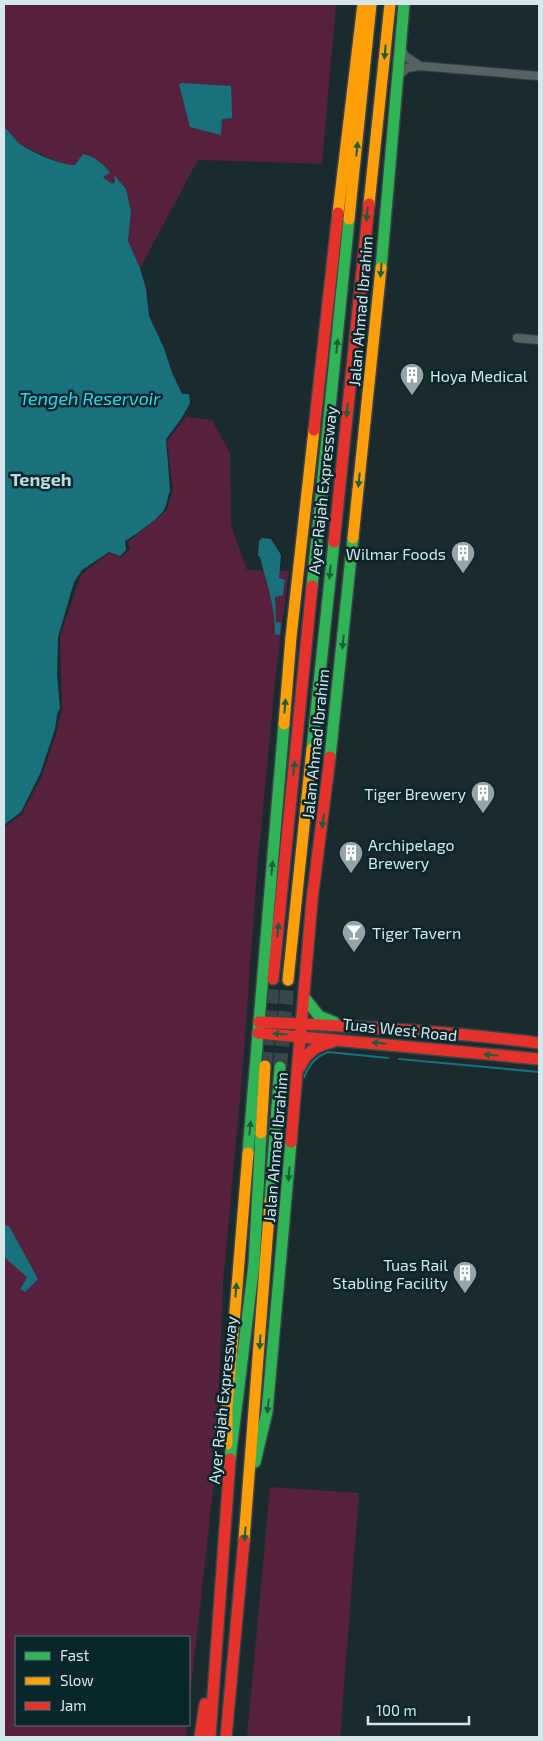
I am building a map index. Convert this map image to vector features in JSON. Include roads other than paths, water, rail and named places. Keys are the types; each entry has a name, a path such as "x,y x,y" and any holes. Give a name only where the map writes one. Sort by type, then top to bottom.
{"main road":[{"name":"Jalan Ahmad Ibrahim","path":"230,1461 227,1450 227,1408 291,636 334,256 342,162 363,4"},
{"name":"Ayer Rajah Expressway","path":"273,979 371,4"},
{"name":"Ayer Rajah Expressway","path":"288,980 390,4"},
{"name":"Jalan Ahmad Ibrahim","path":"250,1486 267,1412 312,900 330,760 375,333 404,4"},
{"path":"304,998 320,1016 348,1026"},
{"name":"Tuas West Road","path":"259,1028 301,1030 348,1026 476,1035 539,1043"},
{"name":"Tuas West Road","path":"301,1030 348,1040 539,1059"},
{"path":"298,1074 303,1059 311,1050 327,1043 348,1040"},
{"name":"Ayer Rajah Expressway","path":"210,1737 230,1461 254,1264 265,1066"},
{"name":"Ayer Rajah Expressway","path":"226,1737 250,1486 280,1067"},
{"path":"200,1737 221,1600"},
{"path":"229,1701 234,1709 233,1737"}],"street":[{"path":"401,47 405,56 420,66"},
{"path":"397,77 407,68 420,66 539,76"},
{"path":"517,338 539,340"}],"water":[{"path":"179,84 231,86 232,118 222,119 221,135 190,127"},
{"name":"Tengeh Reservoir","path":"4,127 25,147 55,161 75,165 83,154 95,159 102,163 110,173 103,177 112,184 115,182 114,175 126,189 131,211 128,241 140,268 146,289 149,316 164,348 172,373 182,394 189,394 190,403 166,439 170,491 164,510 140,531 125,541 126,550 120,556 109,552 82,570 74,582 58,637 57,675 60,708 57,714 55,729 40,774 21,812 4,825"},
{"path":"262,538 271,539 281,555 279,578 285,580 283,595 275,597 276,622 281,623 280,635 275,634 274,613 260,557 258,556 259,541"},
{"path":"4,1225 9,1226 38,1279 25,1292 20,1289 27,1277 4,1257"}],"waterway":[{"path":"304,1077 313,1062 328,1052 388,1058"},
{"path":"399,1059 539,1072"}],"tunnel":[{"path":"265,1066 273,979"},
{"path":"280,1067 288,980"}],"place":[{"name":"Hoya Medical","path":"412,396"},
{"name":"Wilmar Foods","path":"463,574"},
{"name":"Tiger Brewery","path":"483,814"},
{"name":"Archipelago Brewery","path":"351,874"},
{"name":"Tiger Tavern","path":"354,953"},
{"name":"Tuas Rail Stabling Facility","path":"465,1294"}],"district":[{"name":"Tengeh","path":"41,479"}]}
